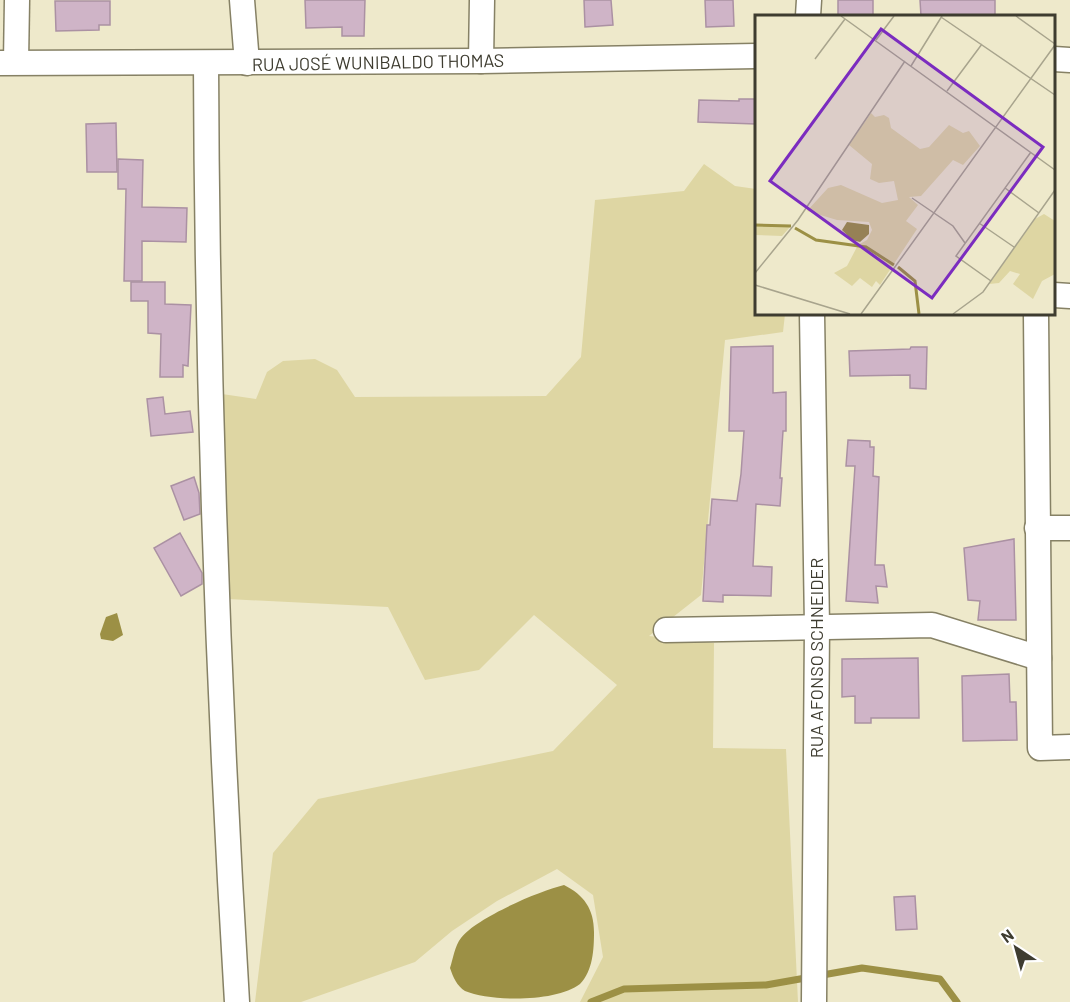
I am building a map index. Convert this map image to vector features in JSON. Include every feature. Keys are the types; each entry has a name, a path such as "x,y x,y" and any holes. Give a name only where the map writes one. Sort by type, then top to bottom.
{"street":[{"path":"8,63 17,0"},
{"path":"242,0 246,63"},
{"path":"481,61 482,0"},
{"path":"808,15 809,0"},
{"name":"RUA JOSÉ WUNIBALDO THOMAS","path":"8,63 481,61 755,56"},
{"path":"1055,59 1070,60"},
{"path":"206,63 212,377 224,783 237,1002"},
{"path":"1055,295 1070,296"},
{"name":"RUA AFONSO SCHNEIDER","path":"812,315 817,626 814,1002"},
{"path":"1036,315 1040,748 1070,747"},
{"path":"1037,528 1070,528"},
{"path":"666,630 932,625 1039,658"}],"shaded area":[{"path":"704,164 735,186 755,189 755,315 785,315 783,332 725,340 701,595 649,636 714,643 713,748 786,749 798,1002 580,1002 603,957 593,895 557,869 497,901 452,931 415,962 301,1002 255,1002 273,853 318,799 553,751 617,685 534,615 479,670 425,680 388,607 228,599 222,394 256,399 267,372 283,361 315,359 337,370 355,397 546,396 581,357 595,200 684,191"},
{"path":"117,613 123,635 113,641 101,639 100,634 106,617"},
{"path":"564,885 582,898 590,910 594,924 592,960 588,973 580,984 556,994 524,998 477,995 460,987 450,968 457,944 469,930 509,906"}],"building":[{"path":"305,0 365,0 364,36 342,36 342,27 306,28"},
{"path":"584,0 611,0 613,25 585,27"},
{"path":"705,0 733,0 734,26 706,27"},
{"path":"838,0 873,0 873,15 838,15"},
{"path":"920,0 995,0 995,15 921,15"},
{"path":"55,1 110,1 110,25 99,25 99,30 56,31"},
{"path":"739,99 755,99 755,124 698,122 699,100 739,101"},
{"path":"116,123 117,172 87,172 86,124"},
{"path":"118,159 143,160 142,207 187,208 186,242 142,241 142,281 124,281 126,189 118,189"},
{"path":"131,282 165,282 165,304 191,305 188,366 183,365 183,377 160,377 161,334 148,333 148,301 131,301"},
{"path":"773,346 773,393 786,392 786,431 783,431 780,506 756,504 753,566 772,567 771,596 723,595 723,602 703,601 707,525 710,525 712,499 737,501 741,474 744,431 729,431 731,347"},
{"path":"911,347 927,347 926,389 910,388 910,375 850,376 849,351 910,349"},
{"path":"163,397 165,414 190,411 193,432 151,436 147,399"},
{"path":"848,440 870,441 870,447 874,447 873,476 879,477 875,565 884,565 887,587 876,586 878,603 846,601 855,466 846,466"},
{"path":"194,477 199,493 200,514 184,520 171,486"},
{"path":"180,533 202,573 202,584 181,596 154,548"},
{"path":"1014,539 1016,620 978,620 980,601 968,600 964,548"},
{"path":"918,658 919,718 871,718 871,723 855,723 855,696 842,697 842,659"},
{"path":"1009,674 1010,702 1016,702 1017,740 963,741 962,676"},
{"path":"915,896 917,929 896,930 894,897"}],"waterway":[{"path":"591,1002 624,989 766,985 862,968 940,979 957,1002"}]}
